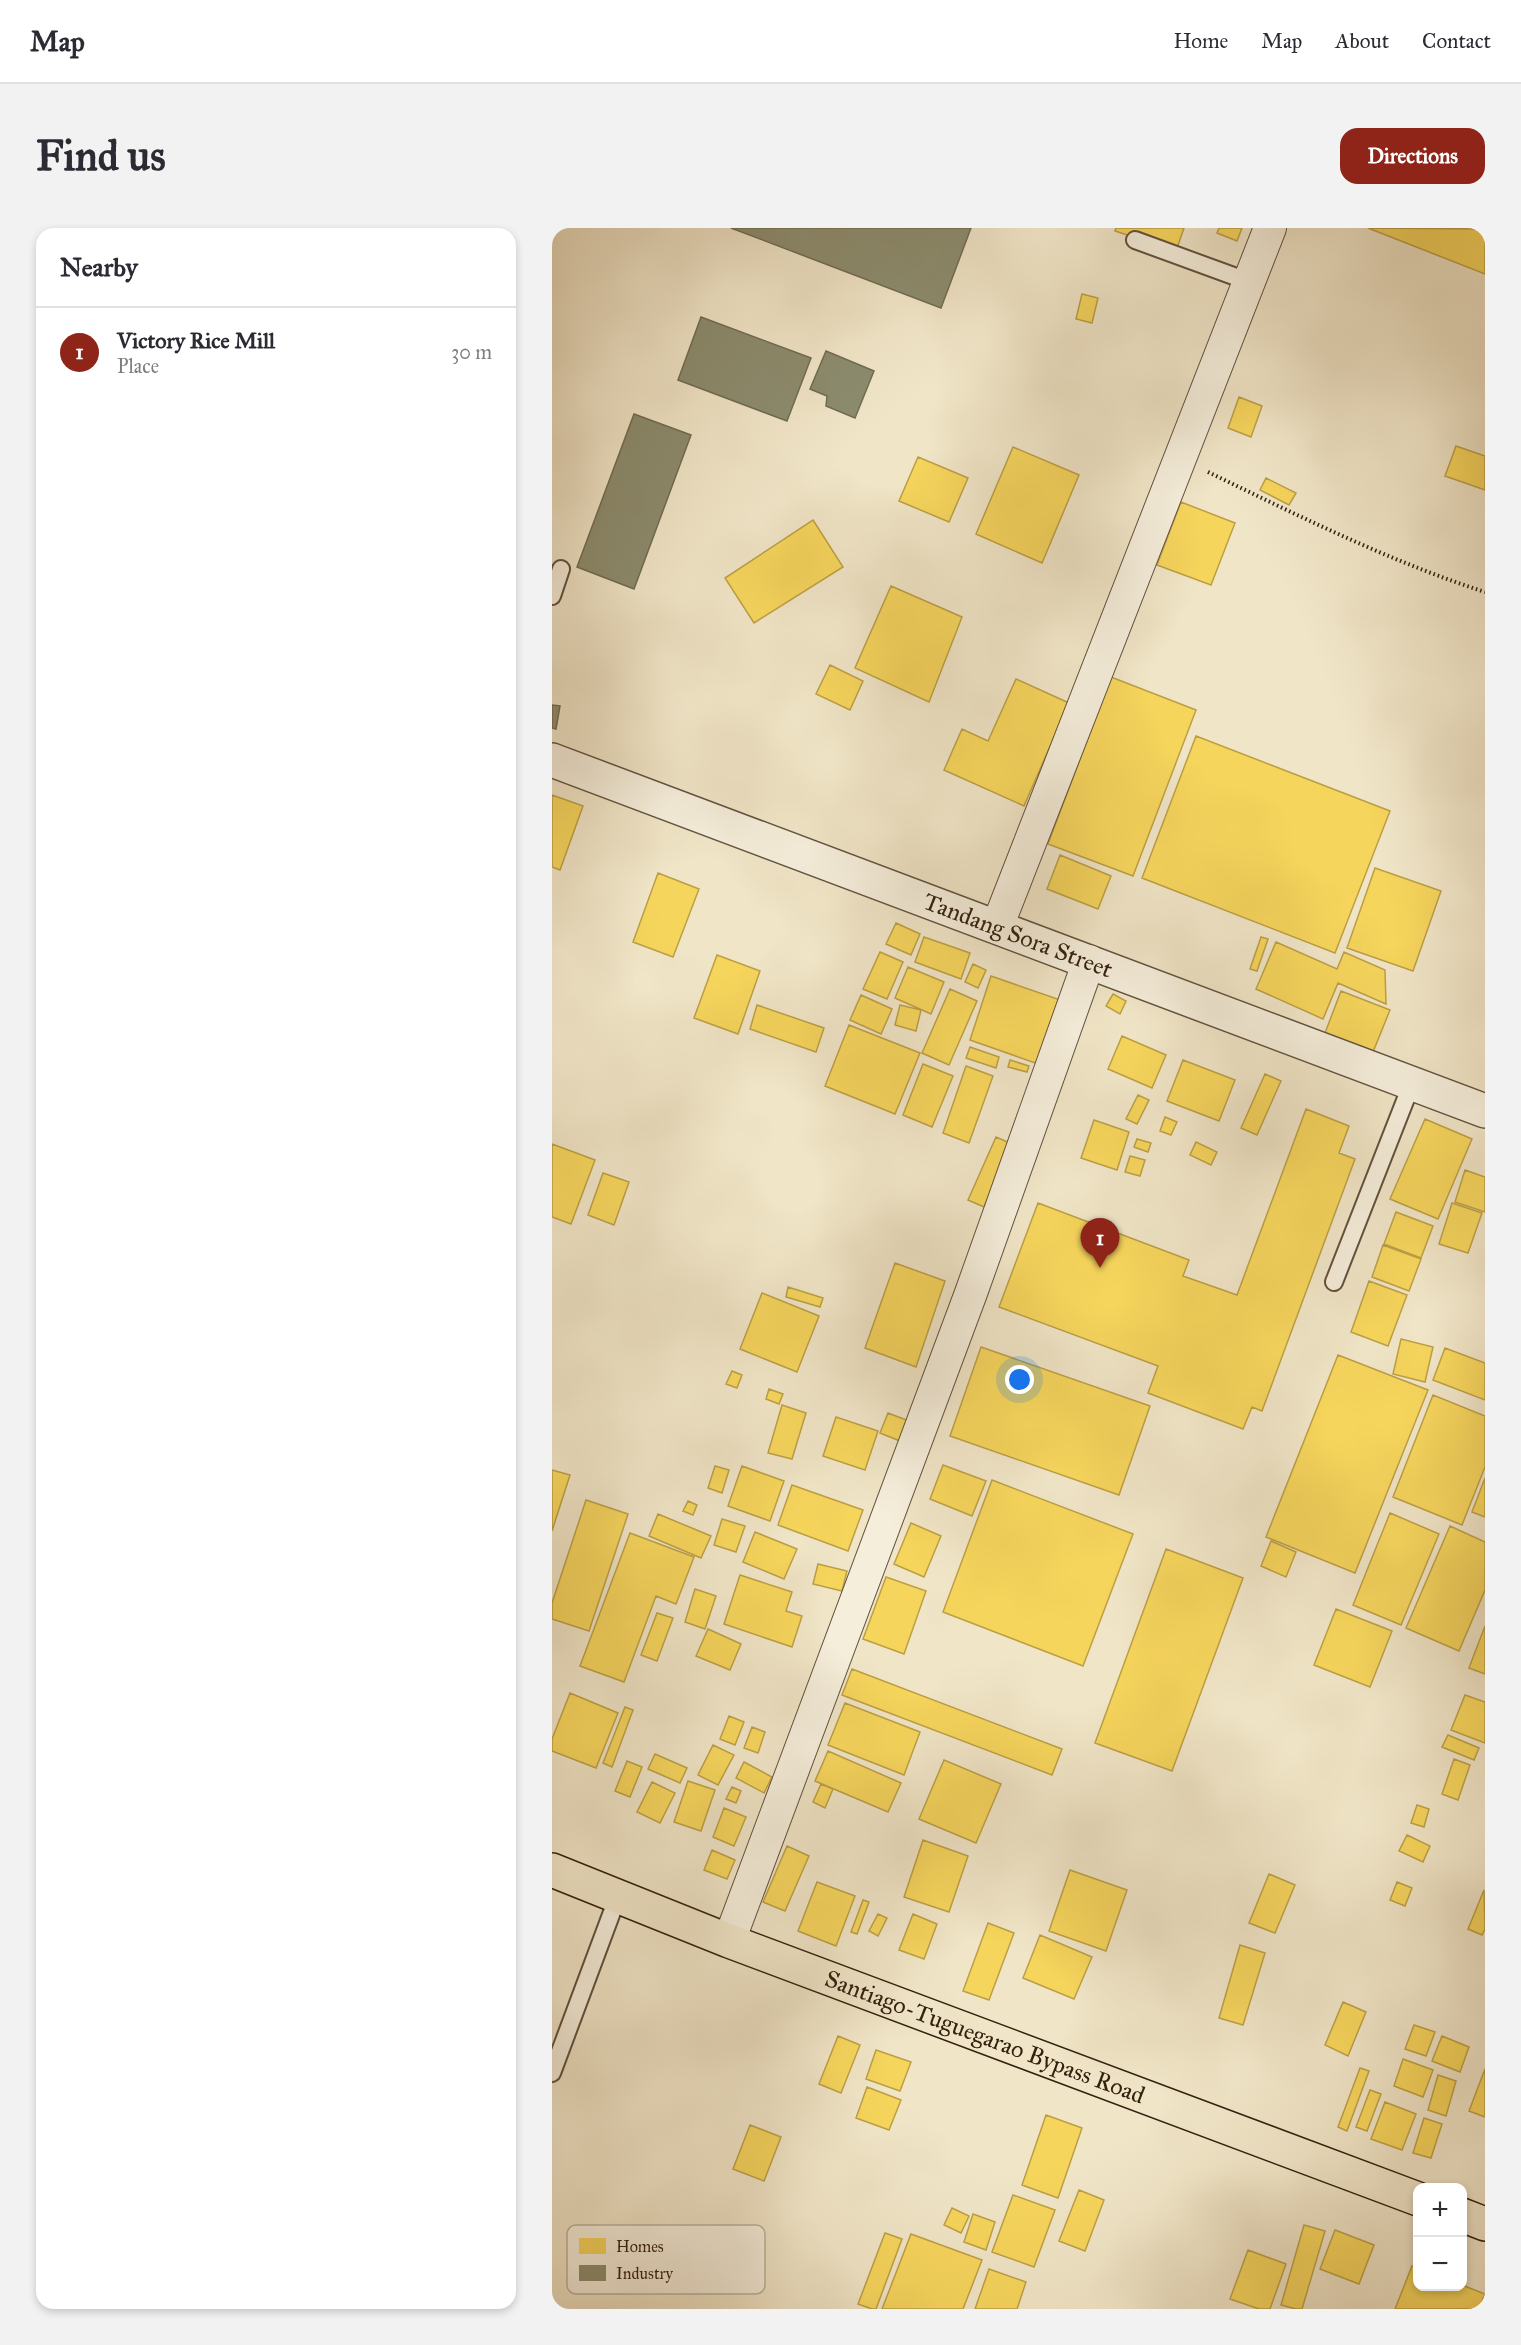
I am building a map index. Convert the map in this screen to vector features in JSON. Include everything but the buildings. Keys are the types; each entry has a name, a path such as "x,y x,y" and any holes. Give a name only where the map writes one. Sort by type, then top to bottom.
{"highway":[{"name":"Santiago-Tuguegarao Bypass Road","path":"552,1870 729,1941 1413,2197"},
{"path":"1467,2218 1485,2224"}],"street":[{"path":"997,927 1270,228"},
{"name":"Tandang Sora Street","path":"552,760 1485,1111"},
{"path":"729,1941 971,1293 1089,961"}],"lane":[{"path":"1135,240 1250,282"},
{"path":"552,596 561,569"},
{"path":"1334,1282 1412,1083"},
{"path":"552,2073 618,1896"}],"path":[{"path":"1179,458 1350,539 1435,576 1485,592"}],"place":[{"name":"Victory Rice Mill","path":"1100,1268"}]}
